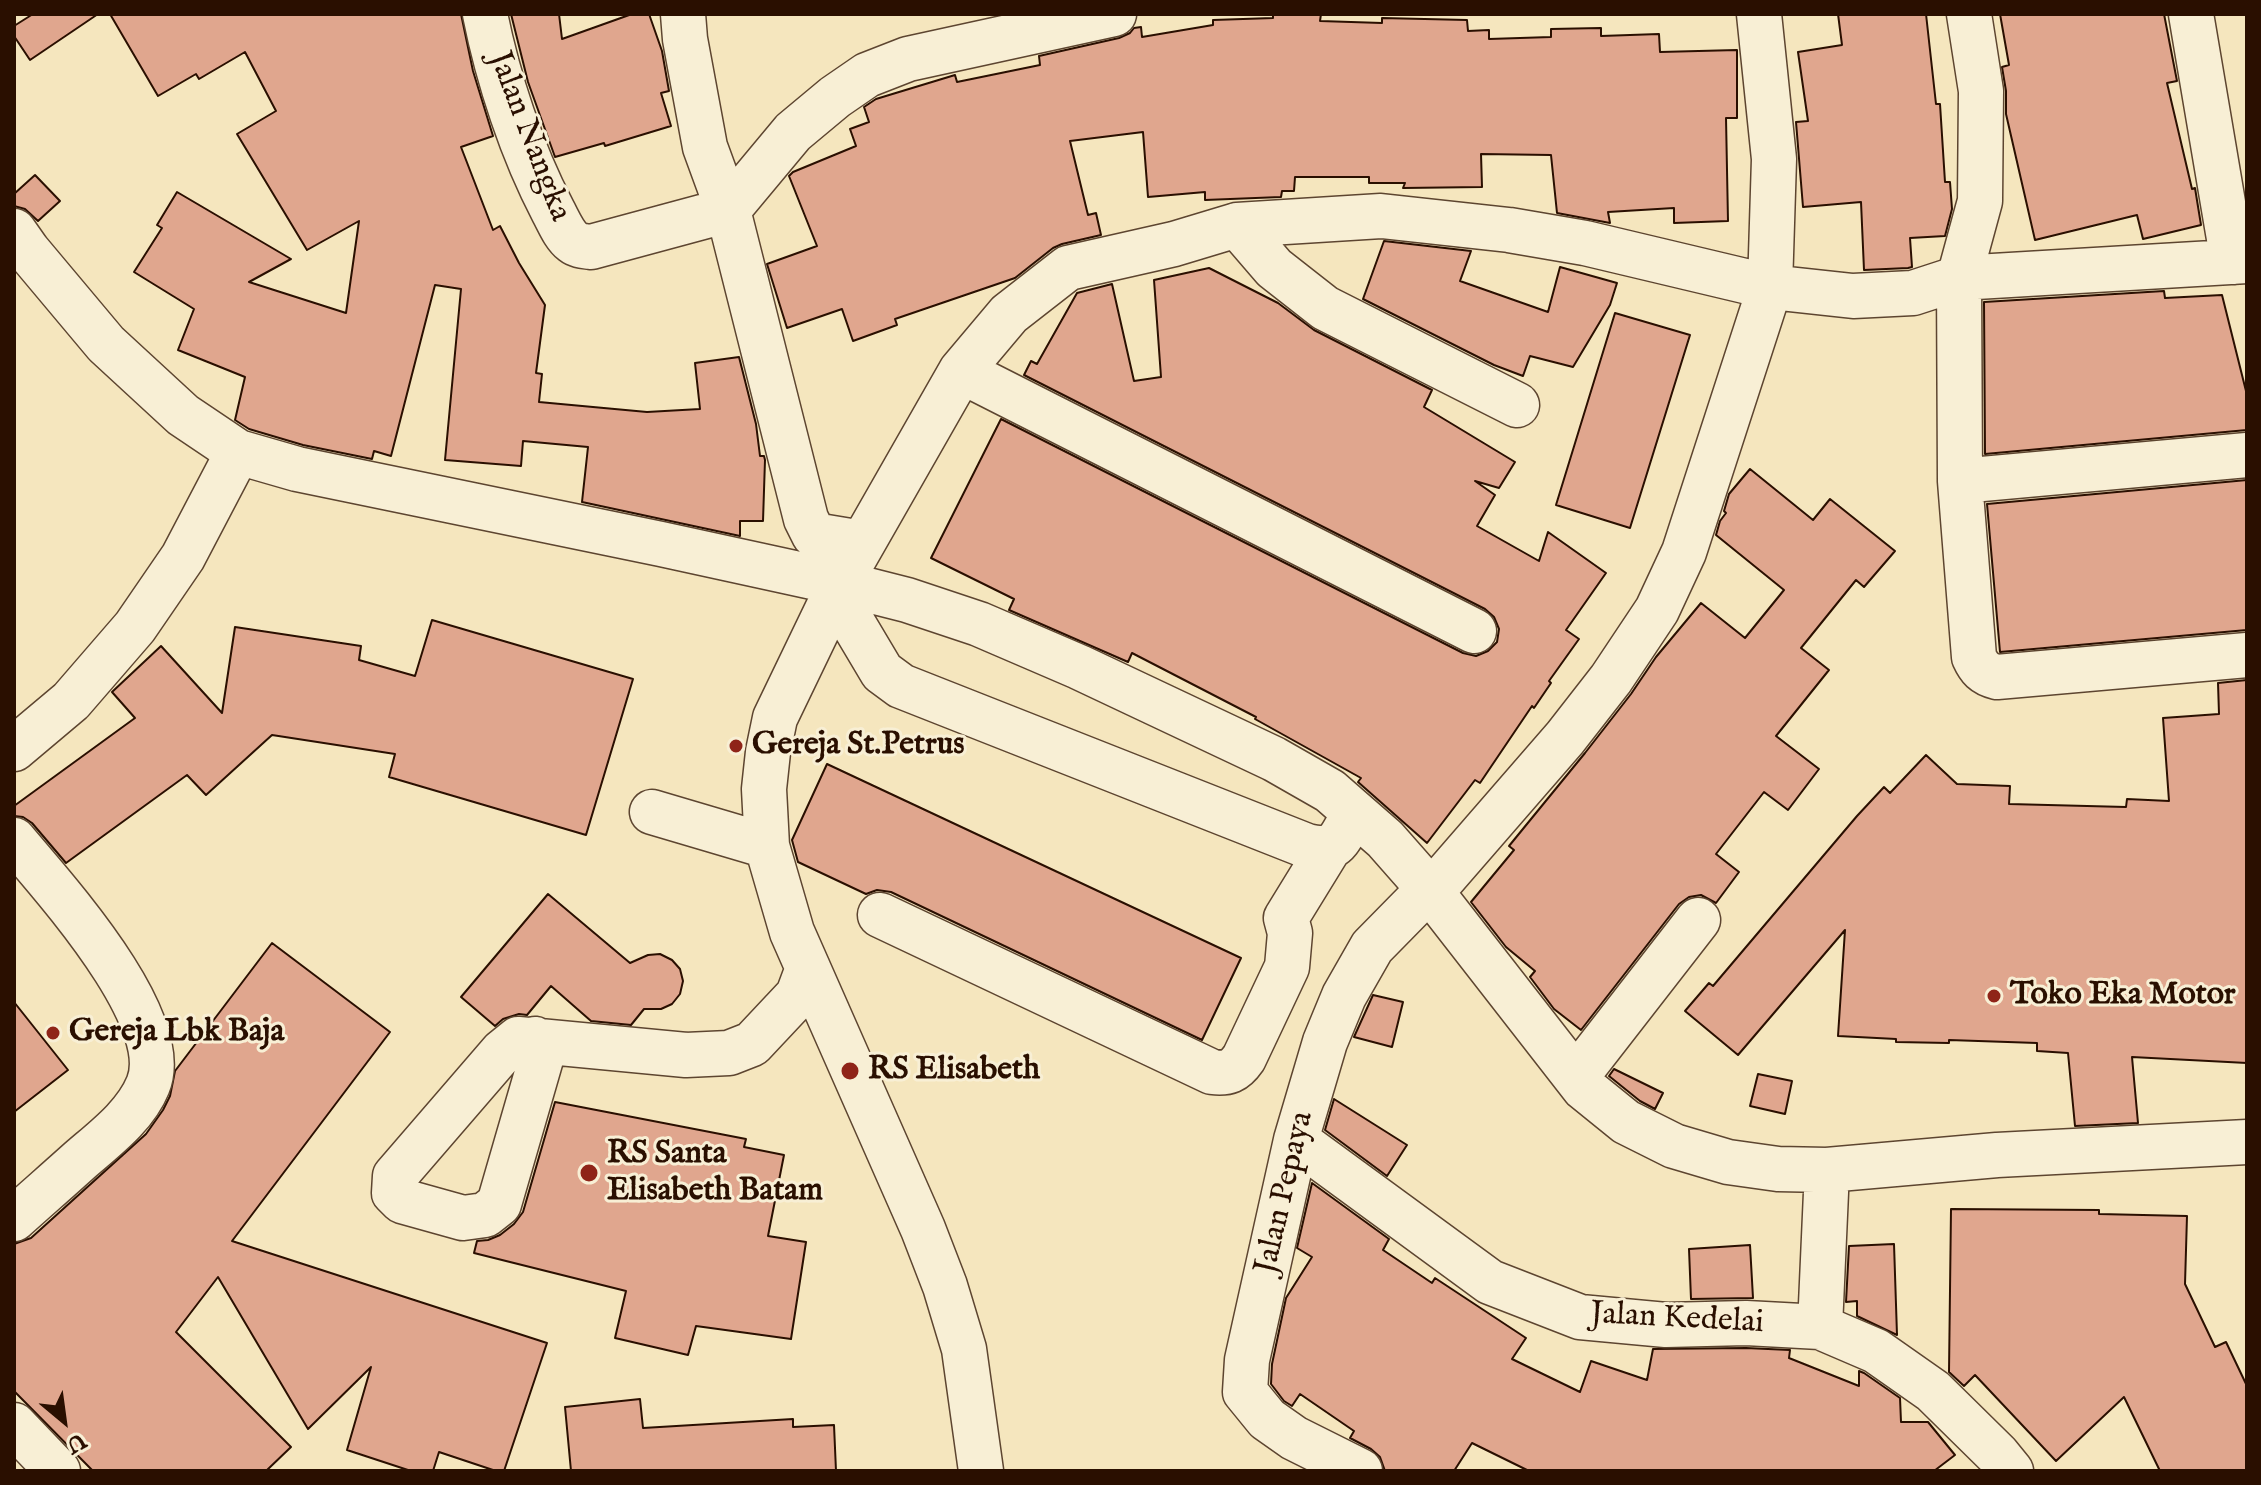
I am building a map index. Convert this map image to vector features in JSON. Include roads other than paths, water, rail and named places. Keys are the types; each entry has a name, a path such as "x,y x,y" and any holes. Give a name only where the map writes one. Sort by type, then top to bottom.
{"street":[{"name":"Jalan Nangka","path":"485,14 503,86 540,186 572,242 591,247 728,210"},
{"path":"683,14 705,147 728,210 806,519 814,535 862,543"},
{"path":"728,210 793,132 867,75 908,59 1114,14"},
{"name":"Jalan Pepaya","path":"1360,1471 1294,1438 1267,1419 1245,1392 1247,1360 1296,1140 1325,1042 1344,996 1372,947 1429,889 1440,882 1565,738 1611,679 1657,610 1684,552 1770,287 1774,159 1759,14"},
{"path":"1969,14 1981,91 1980,201 1959,278 1960,481 1974,657 1982,671 1997,677 2247,655"},
{"path":"981,1471 964,1349 945,1286 923,1229 792,932 767,846 764,789 775,718 862,543 961,371 1009,314 1068,268 1174,244 1237,225 1381,216 1509,230 1585,243 1770,287 1853,296 1913,293 1959,278 2240,262 2191,14"},
{"path":"1237,225 1274,268 1325,308 1517,405"},
{"path":"14,231 106,344 183,415 238,452 297,469 838,588 907,600 979,624 1079,667 1274,759 1330,791 1385,839 1429,889 1584,1088 1626,1122 1674,1146 1728,1162 1778,1169 1827,1170 1997,1155 2247,1142"},
{"path":"961,371 1474,631"},
{"path":"14,749 71,701 135,627 183,557 238,452"},
{"path":"1960,481 2247,455"},
{"path":"838,588 882,672 901,686 1307,846 1329,848"},
{"path":"652,812 767,846"},
{"path":"880,915 1212,1072 1223,1073 1238,1067 1244,1058 1287,967 1290,933 1286,918 1329,848 1339,840 1354,812"},
{"path":"14,840 103,951 132,999 152,1058 148,1086 121,1123 14,1219"},
{"path":"1576,1077 1698,920"},
{"path":"535,1039 601,1049 671,1054 729,1053 752,1044 798,995 808,968"},
{"name":"Jalan Kedelai","path":"1296,1140 1490,1282 1580,1317 1666,1325 1746,1323 1820,1327 1876,1351 1933,1391 2011,1471"},
{"path":"1820,1327 1827,1170"},
{"path":"14,1425 58,1471"}],"place":[{"name":"Gereja St.Petrus","path":"736,746"},
{"name":"Toko Eka Motor","path":"1994,996"},
{"name":"Gereja Lbk Baja","path":"53,1033"},
{"name":"RS Elisabeth","path":"850,1071"},
{"name":"RS Santa Elisabeth Batam","path":"589,1173"}]}
